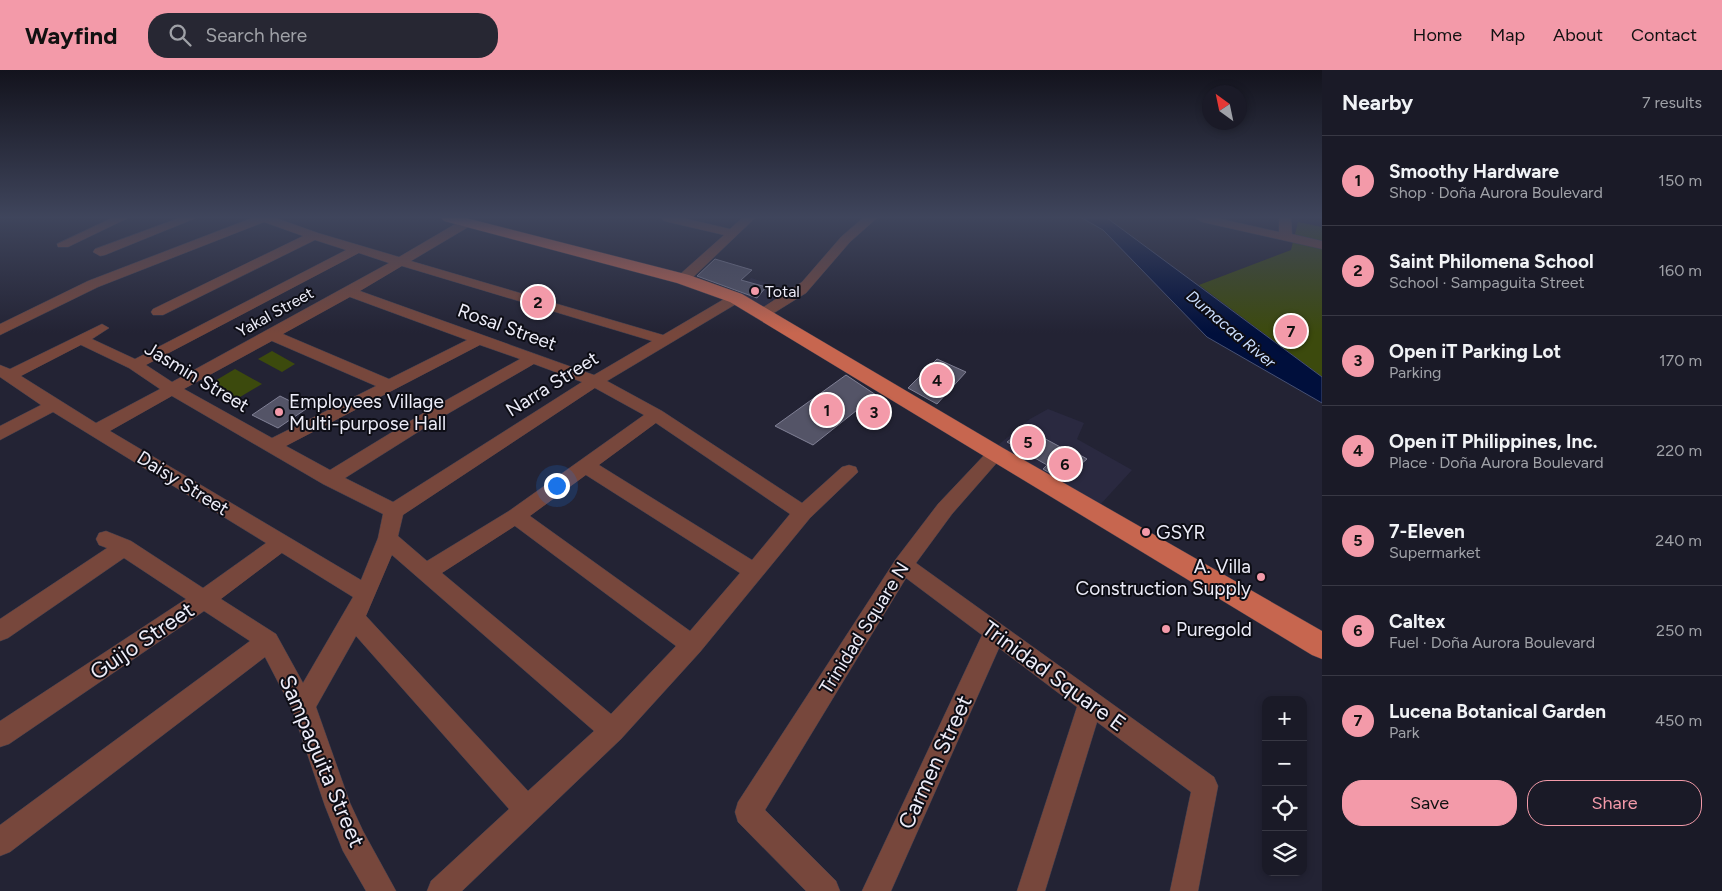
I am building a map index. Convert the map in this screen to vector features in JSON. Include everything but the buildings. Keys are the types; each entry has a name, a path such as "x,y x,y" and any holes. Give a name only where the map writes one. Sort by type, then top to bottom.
{"main road":[{"path":"595,256 683,279 736,298 764,313 995,454 1322,646"}],"street":[{"path":"0,330 92,284 164,256"},
{"path":"158,312 272,256"},
{"path":"135,364 343,256"},
{"path":"384,256 664,340"},
{"name":"Yakal Street","path":"98,430 173,390 269,334 349,292 409,256"},
{"path":"683,279 708,256"},
{"path":"764,313 797,293 812,280 830,256"},
{"name":"Rosal Street","path":"349,292 595,381 656,415 804,513"},
{"name":"Narra Street","path":"394,511 595,381 736,298"},
{"path":"5,373 82,340 102,328"},
{"path":"269,334 391,386"},
{"path":"272,446 480,339"},
{"name":"Jasmin Street","path":"82,340 135,364 173,390 330,479 394,511"},
{"path":"330,479 431,416 534,358"},
{"name":"Daisy Street","path":"5,373 53,405 98,430 366,594"},
{"path":"0,434 53,405"},
{"path":"426,572 516,516 656,415"},
{"name":"Trinidad Square N","path":"826,891 748,812 903,565 944,509 995,454"},
{"path":"586,466 753,571"},
{"path":"441,891 612,731 692,644 804,513 849,472"},
{"path":"303,706 355,619 389,540 394,511"},
{"path":"516,516 692,644"},
{"path":"389,540 612,731"},
{"name":"Sampaguita Street","path":"0,631 115,543 268,641 303,706 338,806 353,841 382,891"},
{"name":"Guijo Street","path":"0,735 204,599 281,543"},
{"name":"Trinidad Square E","path":"903,565 1205,786 1184,891"},
{"path":"355,619 528,811"},
{"name":"Carmen Street","path":"876,891 994,632"},
{"path":"0,842 268,641"},
{"path":"1031,891 1091,702"}],"shaded area":[{"path":"751,278 783,288 765,307 737,293"},
{"path":"1048,409 1084,423 1077,439 1132,470 1099,506 997,446 1030,419"}],"green space":[{"path":"1274,256 1322,256 1322,377 1199,285"},
{"path":"272,351 295,364 282,372 258,359"},
{"path":"235,369 262,384 235,400 208,385"}],"water":[{"name":"Dumacaa River","path":"1129,256 1159,256 1322,377 1322,403 1207,337"}],"place":[{"name":"Total","path":"755,291"},
{"name":"Saint Philomena School","path":"538,302"},
{"name":"Lucena Botanical Garden","path":"1291,331"},
{"name":"Open iT Philippines, Inc.","path":"937,380"},
{"name":"Smoothy Hardware","path":"827,410"},
{"name":"Employees Village Multi-purpose Hall","path":"279,412"},
{"name":"Open iT Parking Lot","path":"874,412"},
{"name":"7-Eleven","path":"1028,442"},
{"name":"Caltex","path":"1065,464"},
{"name":"GSYR","path":"1146,532"},
{"name":"A. Villa Construction Supply","path":"1261,577"},
{"name":"Puregold","path":"1166,629"}]}
